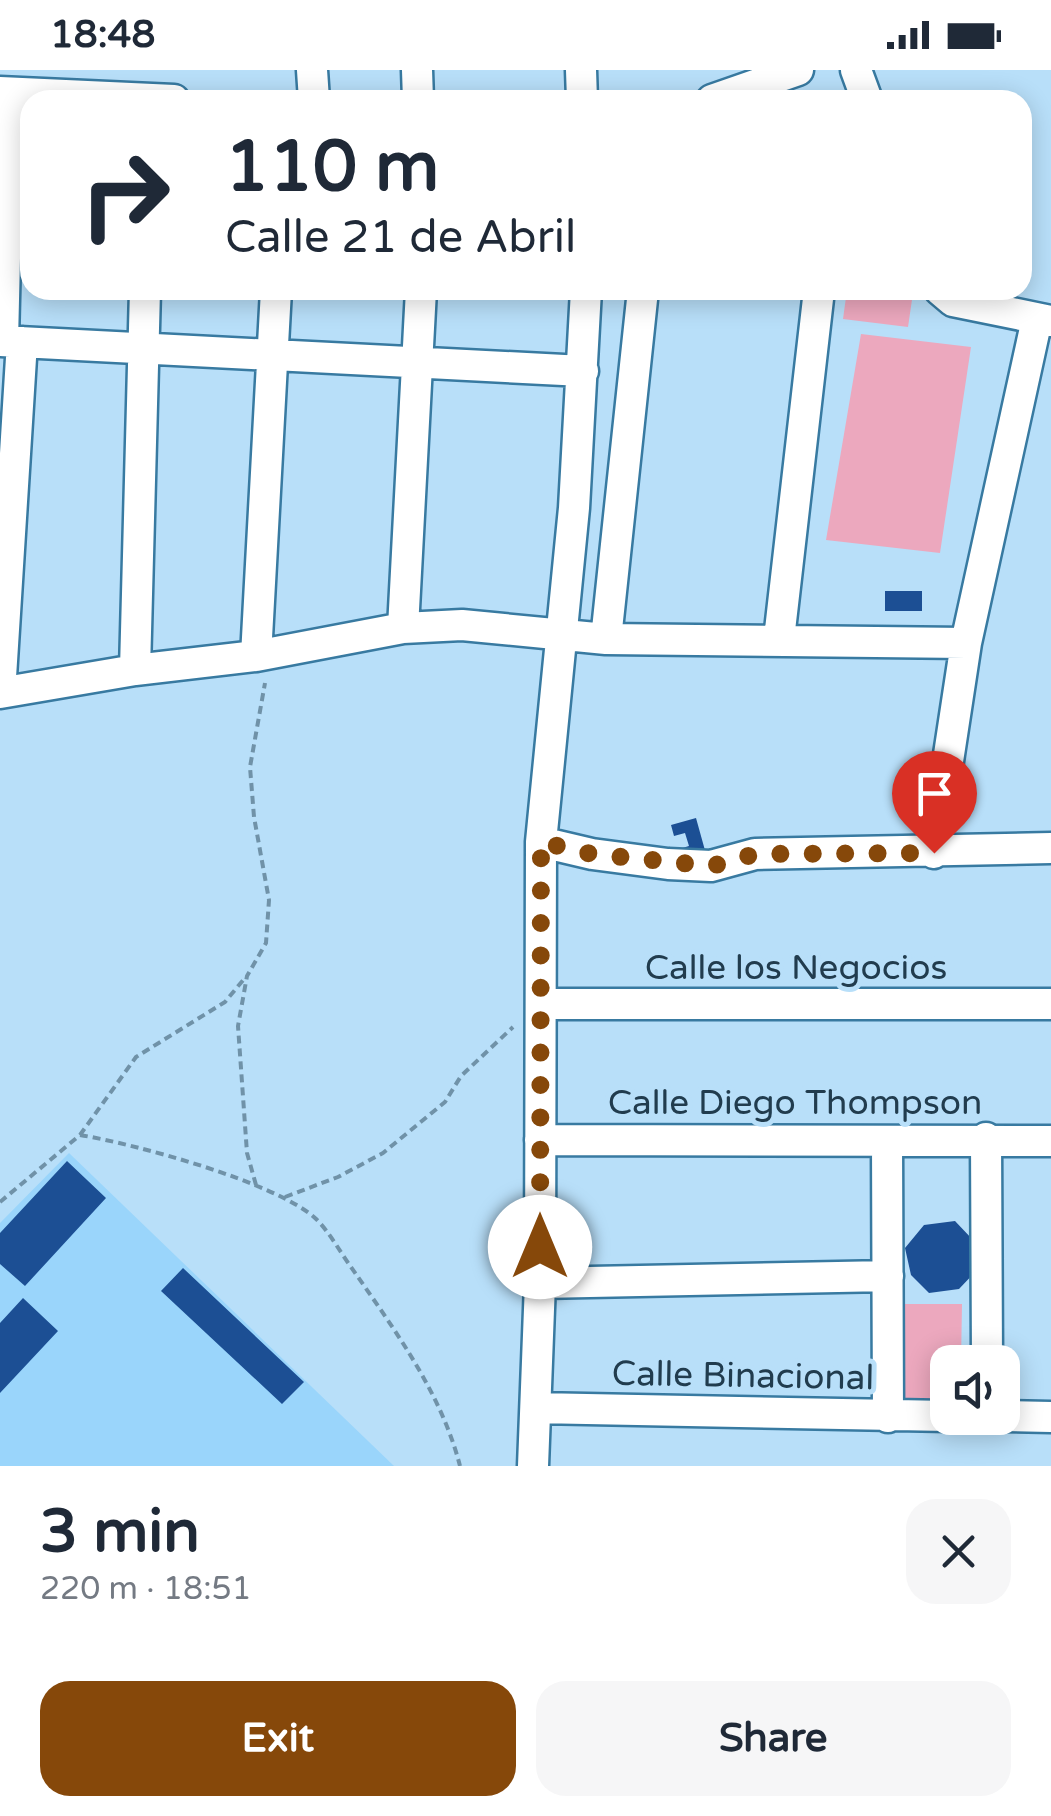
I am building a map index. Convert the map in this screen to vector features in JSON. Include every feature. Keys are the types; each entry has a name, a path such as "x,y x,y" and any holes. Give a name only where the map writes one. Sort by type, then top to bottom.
{"street":[{"path":"741,90 798,70"},
{"path":"40,90 111,84"},
{"path":"4,93 8,341 0,692 262,654 403,628 462,625 606,638 966,644"},
{"path":"135,670 145,300"},
{"path":"262,654 275,300"},
{"path":"403,628 421,300"},
{"path":"533,1466 540,1283 541,842 563,635 586,300"},
{"path":"606,638 642,300"},
{"path":"779,640 818,300"},
{"path":"934,853 966,644 1044,320 952,300"},
{"path":"8,341 582,371"},
{"path":"541,842 592,854 712,866 755,854 1051,848"},
{"name":"Calle los Negocios","path":"541,1004 1051,1004"},
{"path":"986,1138 987,1345"},
{"name":"Calle Diego Thompson","path":"540,1140 1051,1141"},
{"path":"887,1142 888,1417"},
{"path":"540,1283 888,1276"},
{"name":"Calle Binacional","path":"536,1408 930,1416"},
{"path":"1020,1416 1051,1417"}],"path":[{"path":"0,1202 80,1135 136,1057 225,1002 247,976 266,942 269,900 254,818 250,767 262,654"},
{"path":"247,976 238,1026 240,1080 246,1152 256,1185"},
{"path":"285,1197 338,1178 383,1153 445,1102 487,1048 541,1004"},
{"path":"80,1135 256,1185 285,1197 316,1219 422,1374 453,1438 460,1466"}],"shaded area":[{"path":"846,300 912,300 908,327 843,319"},
{"path":"861,334 971,347 940,553 826,540"},
{"path":"69,1153 394,1466 0,1466 0,1223"},
{"path":"902,1304 962,1304 961,1345 930,1345 930,1411 902,1411"}],"building":[{"path":"885,591 922,591 922,611 885,611"},
{"path":"696,818 706,854 682,861 679,849 689,846 685,833 674,836 671,825"},
{"path":"67,1161 106,1198 25,1286 0,1264 0,1233"},
{"path":"955,1221 973,1240 977,1270 959,1289 929,1293 911,1275 905,1248 924,1225"},
{"path":"183,1268 304,1382 282,1404 161,1291"},
{"path":"23,1298 58,1331 0,1393 0,1323"}],"route":[{"path":"540,1247 541,842 592,854 712,866 755,854 934,853"}]}
